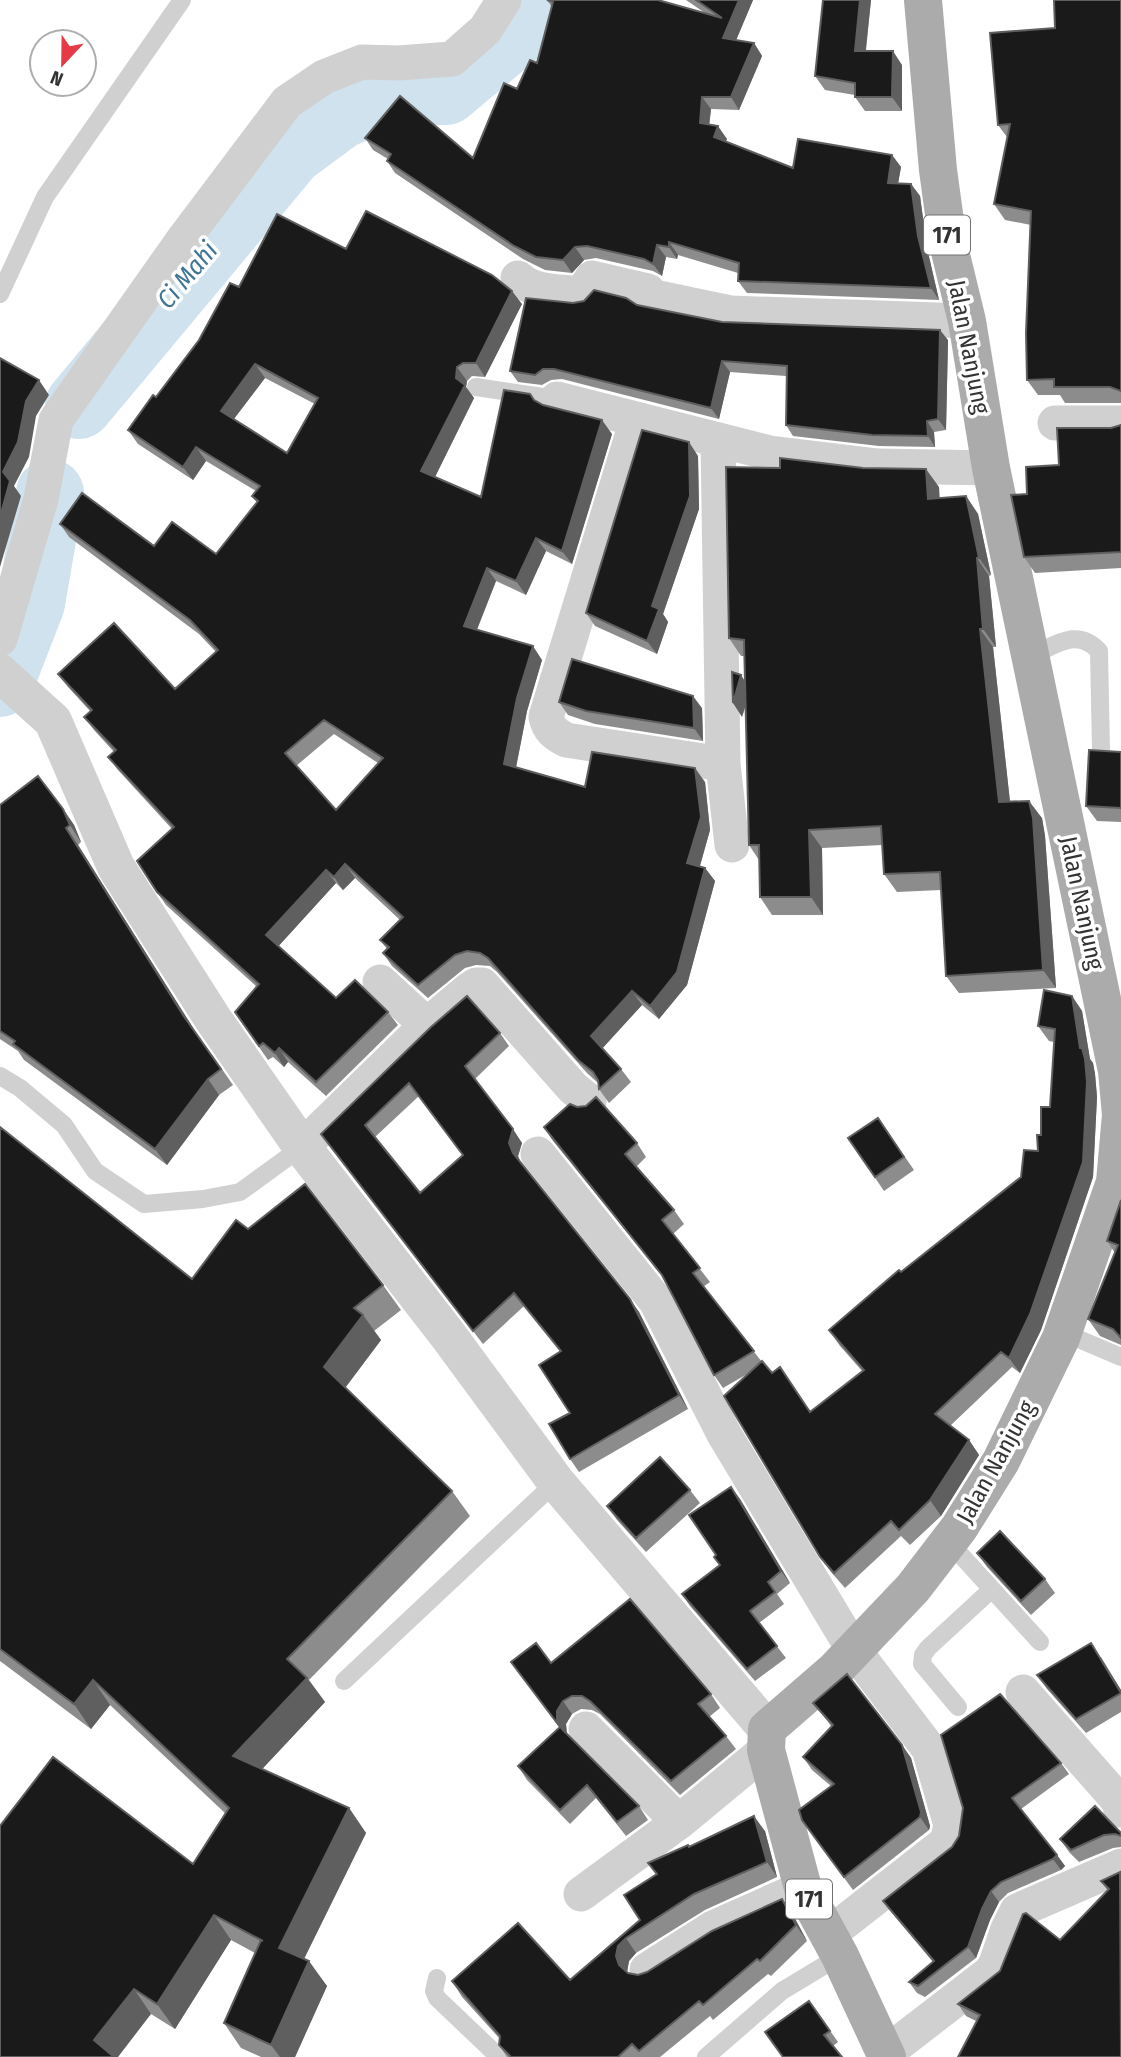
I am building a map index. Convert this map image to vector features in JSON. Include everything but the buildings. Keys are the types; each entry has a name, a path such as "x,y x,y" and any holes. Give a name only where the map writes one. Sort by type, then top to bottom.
{"main road":[{"name":"Jalan Nanjung","path":"766,1740 913,1588 949,1542 1001,1461 1062,1332 1115,1182 1121,1115 1119,1068 991,468 967,321 948,243 939,183 923,0"},
{"name":"171","path":"766,1740 803,1888 887,2055"}],"street":[{"path":"0,639 41,499 56,419 183,240 287,102 324,77 362,62 398,63 452,59 485,30 504,0"},
{"path":"518,278 537,289 582,294 592,278 648,291 649,296 730,313 967,321"},
{"path":"557,399 770,453 878,466 991,468"},
{"path":"637,420 546,717 552,731 566,740 723,764"},
{"path":"1055,422 1121,423"},
{"path":"718,441 723,764 732,845"},
{"path":"0,673 53,721 116,867 213,1019 302,1147 447,1334 556,1482 766,1740 679,1822 582,1894"},
{"path":"380,982 427,1025"},
{"path":"302,1147 427,1025 476,985 482,985 573,1088 589,1101"},
{"path":"538,1154 656,1301 724,1434 853,1649 929,1749 951,1825 947,1842 902,1879 834,1945"},
{"path":"1023,1692 1120,1803"},
{"path":"586,1729 679,1822"},
{"path":"887,2055 991,1972 996,1965 1007,1929 1017,1911 1121,1866"},
{"path":"648,1970 713,1928 803,1888"}],"lane":[{"path":"0,294 45,197 182,0"},
{"path":"475,387 557,399"},
{"path":"1031,656 1077,637 1090,641 1099,651 1101,751"},
{"path":"0,1076 20,1088 64,1125 95,1171 144,1204 203,1199 240,1192 302,1147"},
{"path":"1062,1332 1121,1357"},
{"path":"344,1681 556,1482"},
{"path":"949,1542 1040,1642"},
{"path":"958,1707 922,1664 923,1655 992,1588"},
{"path":"706,2057 834,1945"},
{"path":"437,1978 434,1991 437,1998 499,2057"}],"waterway":[{"name":"Ci Mahi","path":"79,405 290,152 340,115 396,91 446,91 520,29 535,0"},
{"name":"Ci Mahi","path":"0,683 31,603 50,493"}]}
